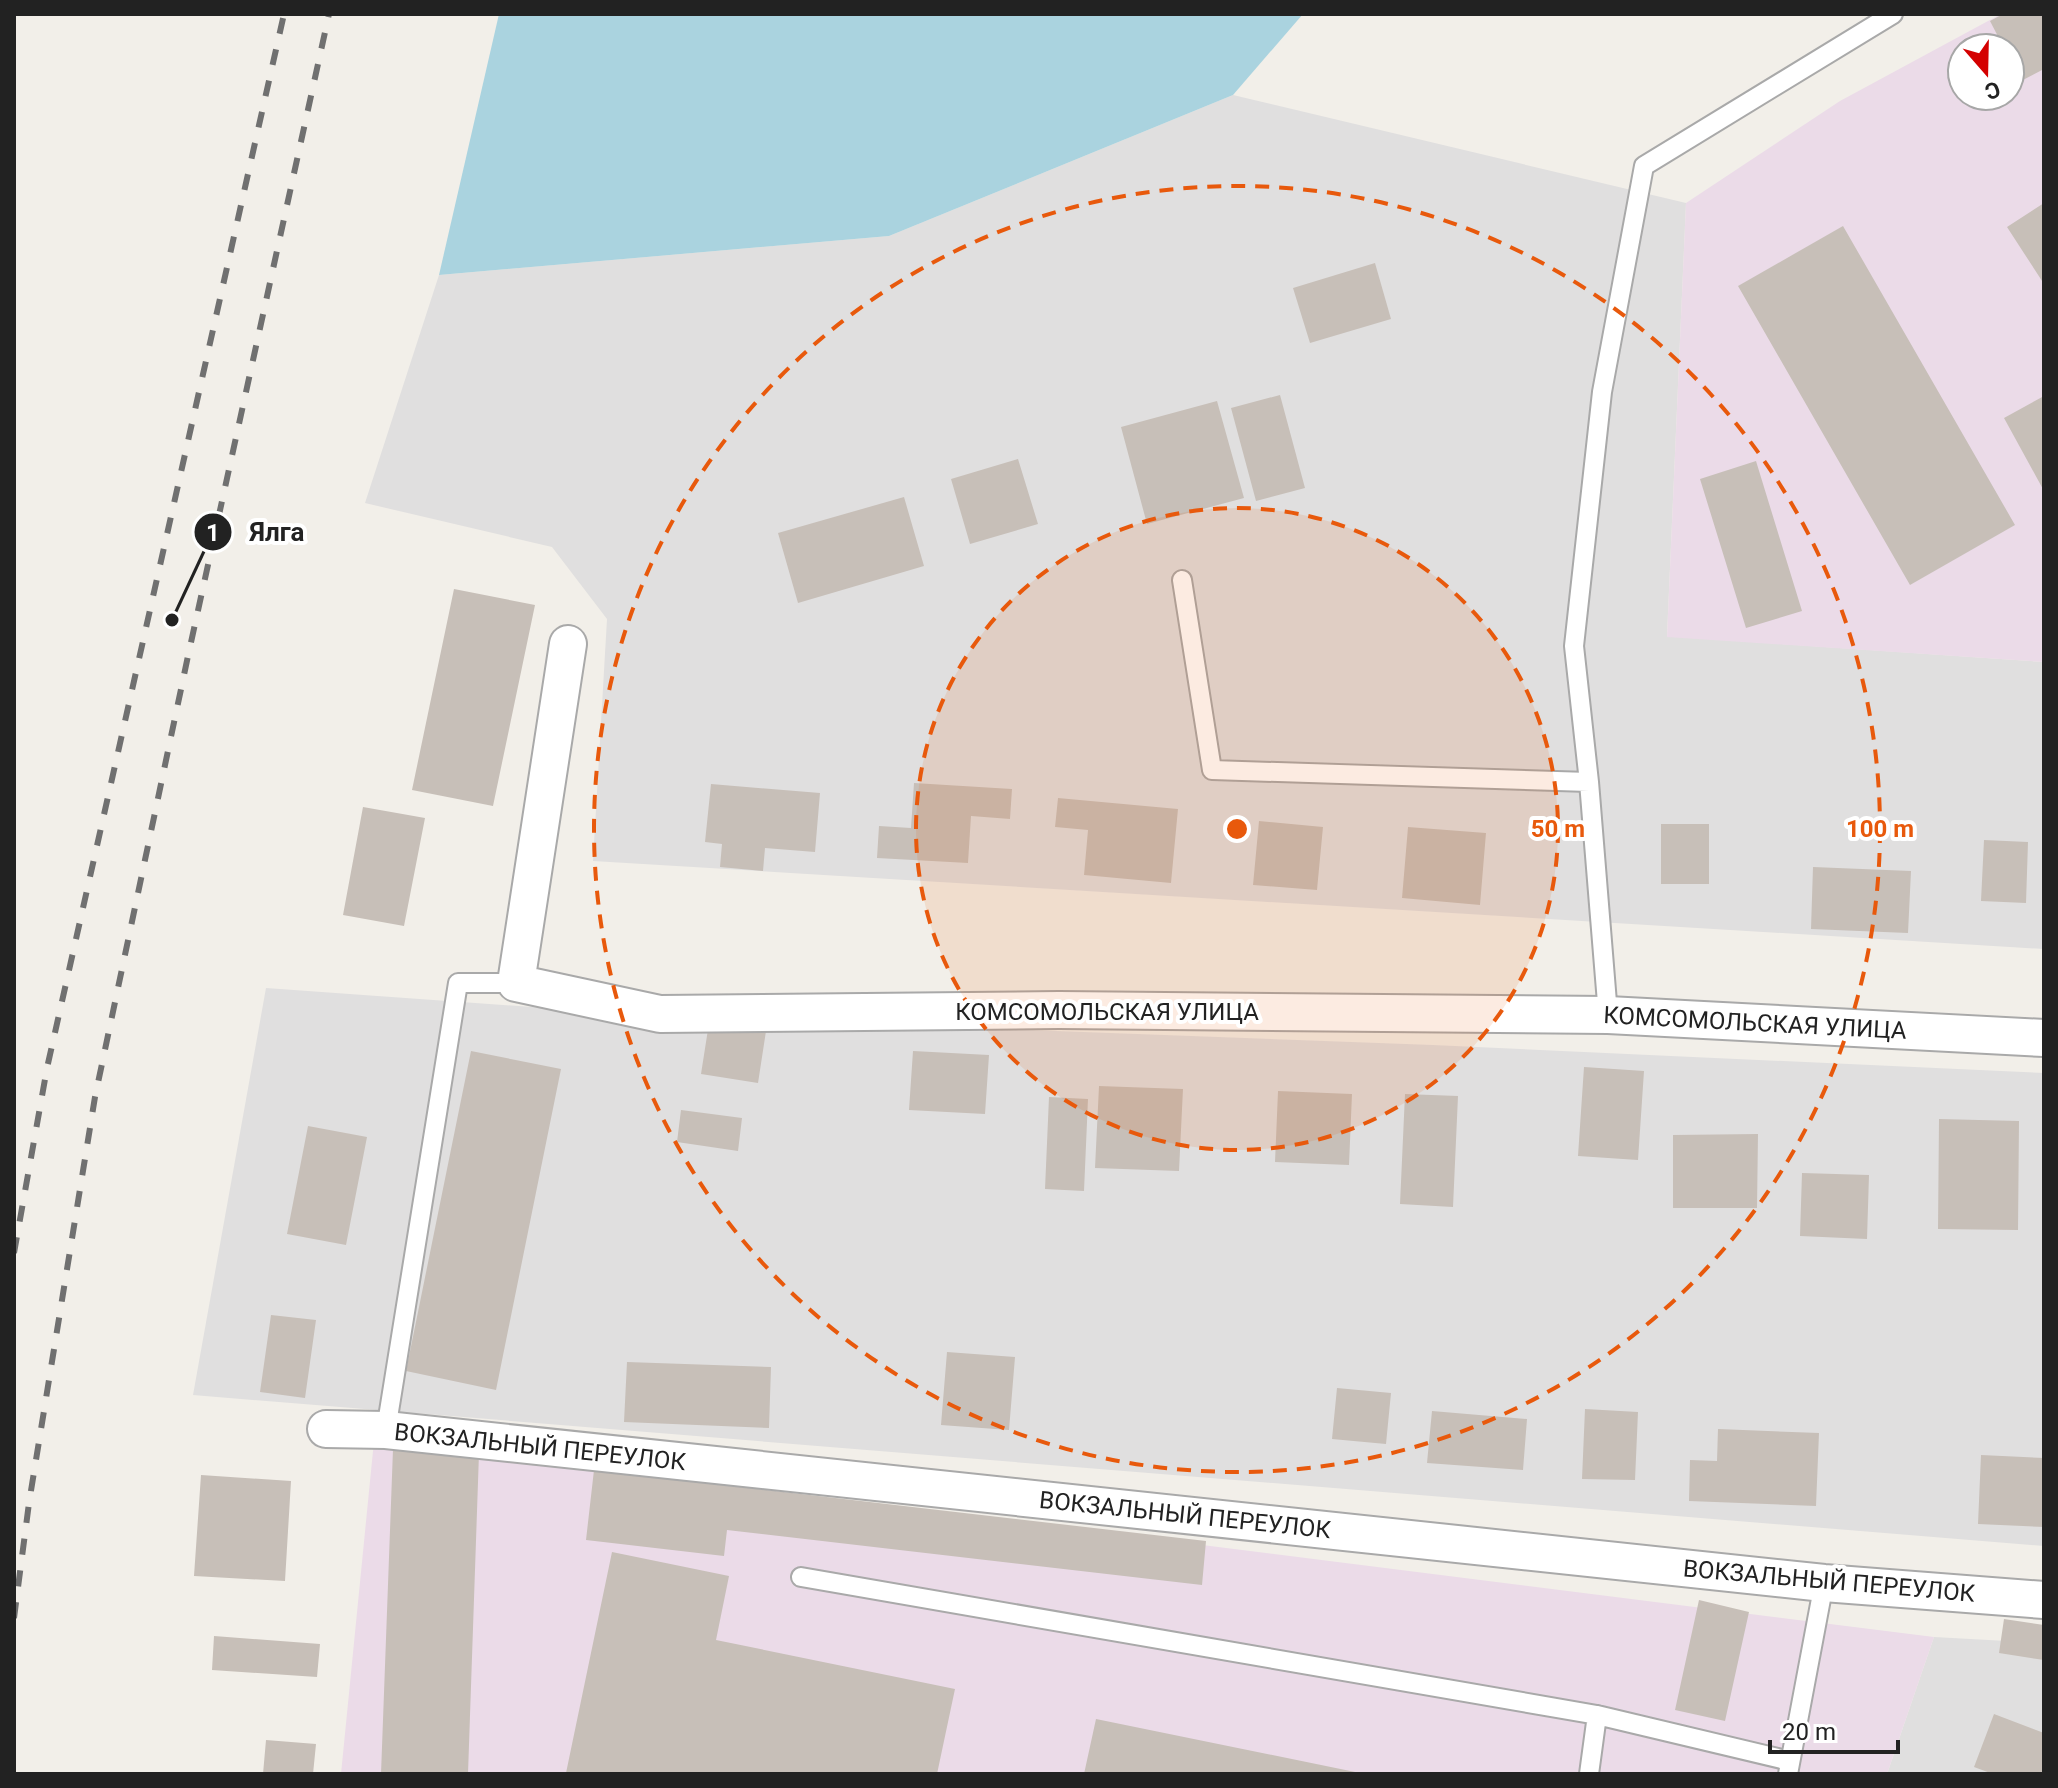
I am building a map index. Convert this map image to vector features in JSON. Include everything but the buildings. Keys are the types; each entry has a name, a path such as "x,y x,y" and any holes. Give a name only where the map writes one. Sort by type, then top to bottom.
{"street":[{"path":"516,983 568,644"},
{"name":"КОМСОМОЛЬСКАЯ УЛИЦА","path":"516,983 660,1014 1059,1010 1608,1015 2044,1038"},
{"name":"ВОКЗАЛЬНЫЙ ПЕРЕУЛОК","path":"326,1429 386,1430 1824,1583 2044,1600"}],"lane":[{"path":"1608,1015 1589,782 1574,646 1602,392 1644,166 1893,14"},
{"path":"1182,580 1212,770 1589,782"},
{"path":"386,1430 458,983 516,983"},
{"path":"801,1577 1597,1715 1789,1767 1824,1583"},
{"path":"1589,1774 1597,1715"}],"shaded area":[{"path":"2001,14 2044,14 2044,662 1667,637 1686,203 1840,101 1946,44 1946,112 2026,112 2026,32 1968,32"},
{"path":"1233,95 1686,203 1667,636 2044,662 2044,949 593,861 607,619 552,547 365,503 439,275 889,236"},
{"path":"266,988 656,1016 1433,1045 2044,1073 2044,1546 193,1395"},
{"path":"374,1441 1934,1637 1887,1774 341,1774"},
{"path":"1934,1637 2044,1643 2044,1774 1887,1774"}],"water":[{"path":"499,14 1303,14 1233,95 889,236 439,275"}],"railway":[{"path":"14,1253 47,1068 284,14"},
{"path":"14,1618 29,1503 95,1097 329,14"}],"place":[{"name":"Ялга","path":"172,620"}]}
